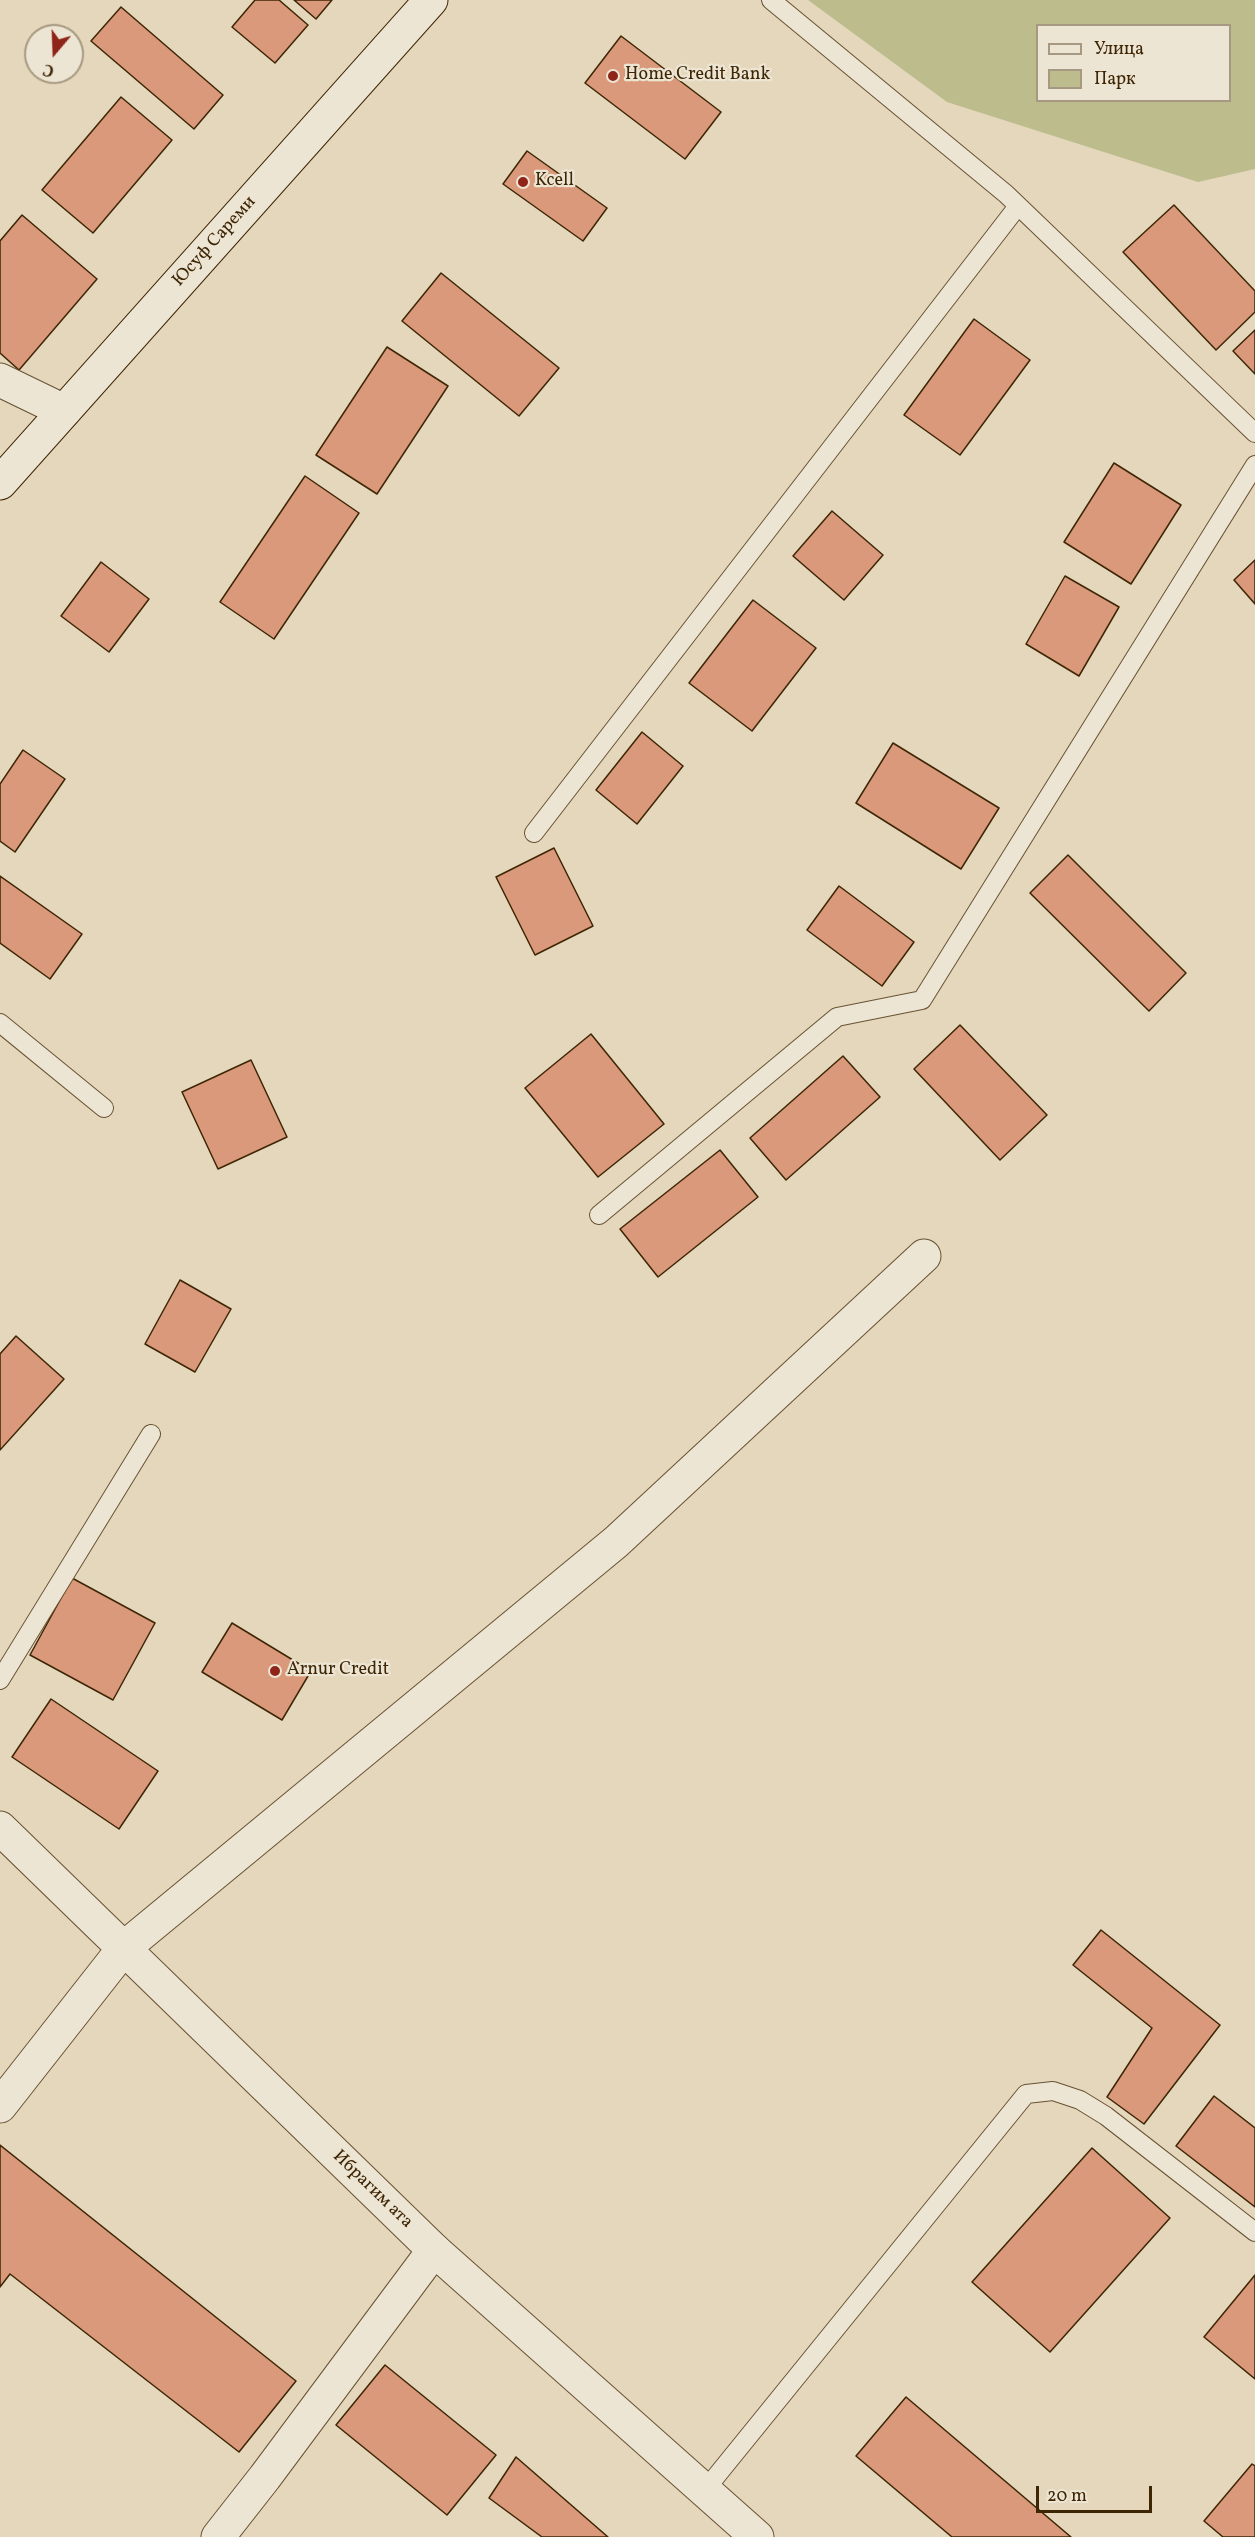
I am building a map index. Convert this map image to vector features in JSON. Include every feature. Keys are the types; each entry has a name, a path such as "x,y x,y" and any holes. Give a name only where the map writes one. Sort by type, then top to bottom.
{"street":[{"name":"Юсуф Сареми","path":"0,483 431,0"},
{"path":"0,380 64,411"},
{"path":"0,2106 124,1948 616,1542 924,1256"},
{"name":"Ибрагим ата","path":"0,1828 434,2250 757,2537"},
{"path":"218,2537 434,2250"}],"lane":[{"path":"771,0 1018,206 1255,433"},
{"path":"534,833 1018,206"},
{"path":"599,1215 837,1017 922,1000 1255,465"},
{"path":"0,1023 104,1108"},
{"path":"0,1680 151,1434"},
{"path":"705,2490 1026,2094 1053,2091 1080,2100 1106,2116 1255,2232"}],"green space":[{"path":"808,0 1255,0 1255,169 1198,182 947,102"}],"building":[{"path":"255,0 279,0 308,25 275,63 232,27"},
{"path":"294,0 332,0 316,19"},
{"path":"121,7 223,95 194,129 91,41"},
{"path":"621,36 721,112 685,159 585,83"},
{"path":"121,97 172,140 93,233 42,190"},
{"path":"527,151 607,208 583,241 503,184"},
{"path":"1174,205 1255,291 1255,312 1216,350 1123,252"},
{"path":"22,215 97,279 19,370 0,353 0,241"},
{"path":"441,273 559,368 519,416 402,321"},
{"path":"974,319 1030,360 960,455 904,415"},
{"path":"1255,330 1255,374 1233,351"},
{"path":"387,347 448,386 377,494 316,455"},
{"path":"1114,463 1181,505 1131,584 1064,542"},
{"path":"305,476 359,513 274,639 220,602"},
{"path":"832,511 883,555 844,600 793,556"},
{"path":"1255,560 1255,604 1234,580"},
{"path":"101,562 149,599 109,652 61,616"},
{"path":"1065,576 1119,607 1079,676 1026,644"},
{"path":"753,600 816,648 752,731 689,683"},
{"path":"642,732 683,766 637,824 596,790"},
{"path":"893,743 999,808 961,869 856,803"},
{"path":"23,750 65,779 15,852 0,841 0,784"},
{"path":"554,848 593,926 535,955 496,877"},
{"path":"1068,855 1186,973 1149,1011 1030,893"},
{"path":"0,876 82,934 50,979 0,943"},
{"path":"839,886 914,942 882,986 807,930"},
{"path":"960,1025 1047,1115 1000,1160 914,1069"},
{"path":"591,1034 664,1124 598,1177 525,1088"},
{"path":"843,1056 880,1097 786,1180 750,1138"},
{"path":"251,1060 287,1137 218,1169 182,1092"},
{"path":"720,1150 758,1197 658,1277 620,1229"},
{"path":"180,1280 231,1309 195,1372 145,1344"},
{"path":"16,1336 64,1379 0,1450 0,1354"},
{"path":"72,1578 155,1623 113,1700 30,1655"},
{"path":"232,1623 311,1671 282,1720 202,1672"},
{"path":"51,1699 158,1771 119,1829 12,1757"},
{"path":"1101,1930 1220,2025 1144,2124 1107,2097 1152,2028 1073,1965"},
{"path":"1214,2096 1255,2128 1255,2207 1176,2146"},
{"path":"0,2145 296,2381 239,2452 10,2274 0,2287"},
{"path":"1092,2148 1170,2218 1050,2352 972,2282"},
{"path":"1255,2275 1255,2379 1204,2337"},
{"path":"385,2365 496,2455 447,2515 336,2425"},
{"path":"906,2397 1071,2537 952,2537 856,2456"},
{"path":"516,2457 608,2537 542,2537 489,2498"},
{"path":"1252,2464 1255,2466 1255,2537 1223,2537 1204,2521"}],"place":[{"name":"Home Credit Bank","path":"613,76"},
{"name":"Kcell","path":"523,182"},
{"name":"Arnur Credit","path":"275,1671"}]}
